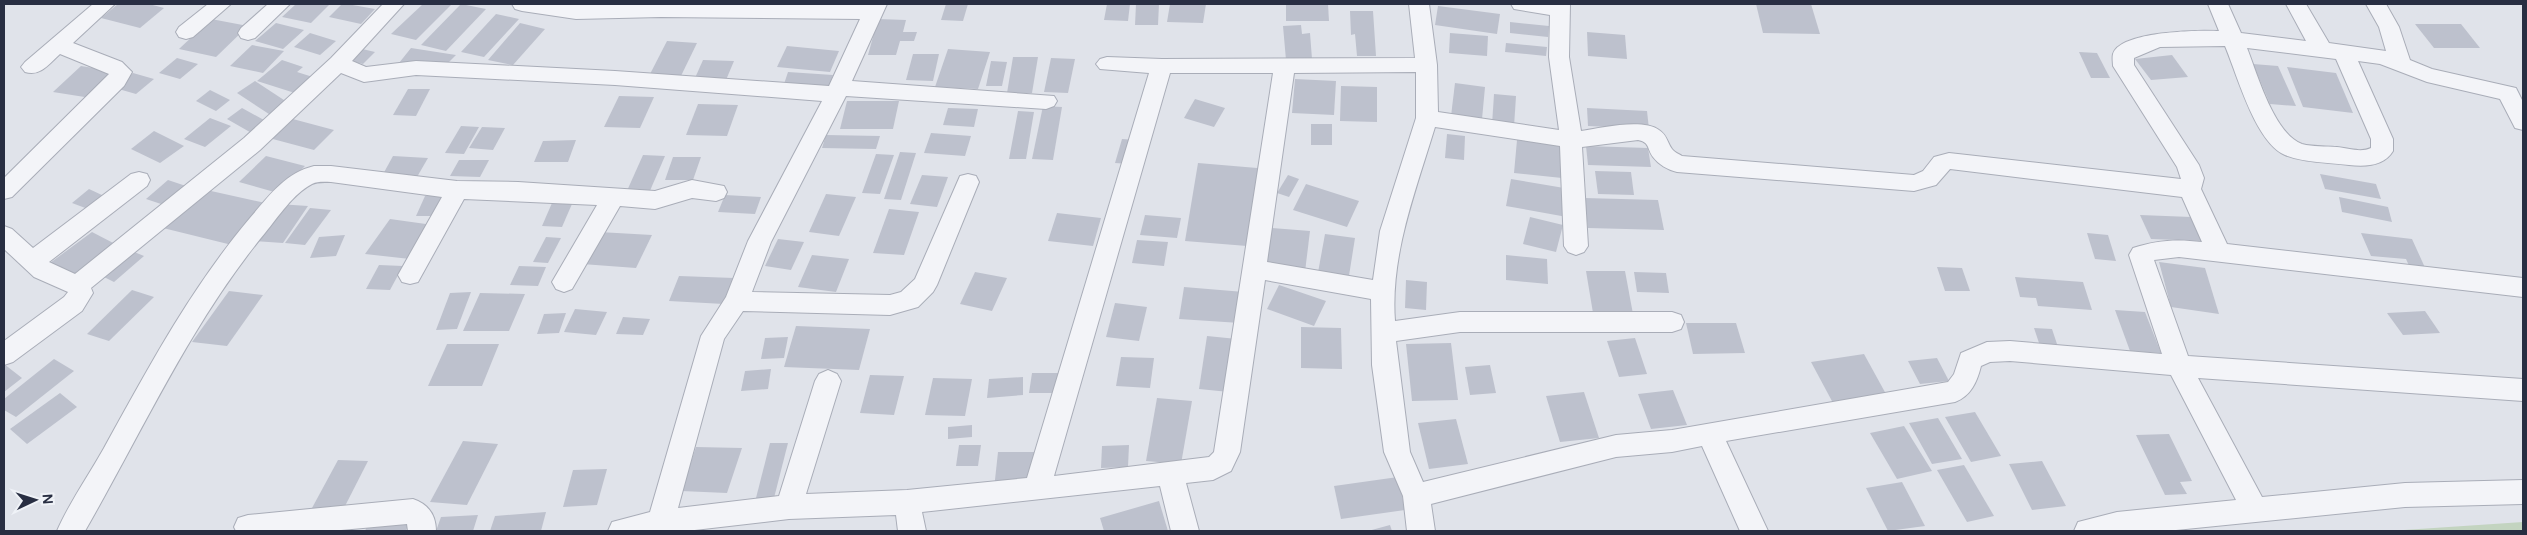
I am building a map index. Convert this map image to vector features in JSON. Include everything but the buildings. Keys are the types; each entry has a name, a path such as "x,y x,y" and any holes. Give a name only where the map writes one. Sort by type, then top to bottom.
{"street":[{"path":"32,67 59,46 105,4"},
{"path":"186,32 221,4"},
{"path":"248,32 280,4"},
{"path":"78,285 252,144 338,63 394,4"},
{"path":"522,4 576,12 875,8 837,91 760,241 736,301 713,336 700,376 661,522"},
{"path":"1419,4 1426,65 1427,118 1392,231 1383,291 1386,364 1397,452 1416,496 1421,531"},
{"path":"1521,4 1559,7 1559,57 1571,140 1576,246"},
{"path":"2218,4 2270,126 2288,147 2299,152 2364,158 2377,156 2382,151 2382,139 2344,53"},
{"path":"2296,4 2322,50"},
{"path":"2376,4 2389,27 2400,62"},
{"path":"2219,253 2190,189 2193,178 2188,165 2124,66 2123,56 2129,50 2176,39 2200,36 2383,57 2400,62 2427,75 2516,94 2523,122"},
{"path":"4,191 44,154 116,81 121,72 115,67 59,46"},
{"path":"338,63 364,75 416,68 1046,101"},
{"path":"1107,64 1162,66 1426,65"},
{"path":"622,531 661,522 789,507 906,502 1037,489 1213,468 1222,463 1227,452 1256,269 1285,65"},
{"path":"1037,489 1162,66"},
{"path":"1427,118 1571,140 1638,132 1650,134 1659,142 1662,153 1678,164 1904,182 1927,181 1933,178 1942,163 1949,161 2190,189"},
{"path":"70,531 188,322 210,287 247,236 293,186 310,175 331,174 457,190 518,191 655,200 692,189 716,192"},
{"path":"32,262 139,180"},
{"path":"736,301 890,305 909,300 926,285 968,182"},
{"path":"410,275 457,190"},
{"path":"564,282 613,198"},
{"path":"4,235 42,270 78,285 81,293 73,304 4,355"},
{"path":"2255,510 2178,364 2141,255 2155,250 2179,248 2523,288"},
{"path":"1256,269 1383,291"},
{"path":"1384,333 1460,322 1672,322"},
{"path":"1416,496 1616,446 1672,441 1955,391 1965,379 1970,360 1987,352 2010,351 2178,364 2287,375 2523,390"},
{"path":"789,507 828,381"},
{"path":"1709,433 1754,531"},
{"path":"1170,473 1185,531"},
{"path":"2088,531 2118,524 2406,495 2523,492"},
{"path":"906,502 912,531"},
{"path":"248,527 395,512 413,512 422,521 422,531"}],"green space":[{"path":"2523,522 2523,531 2389,531"}]}
